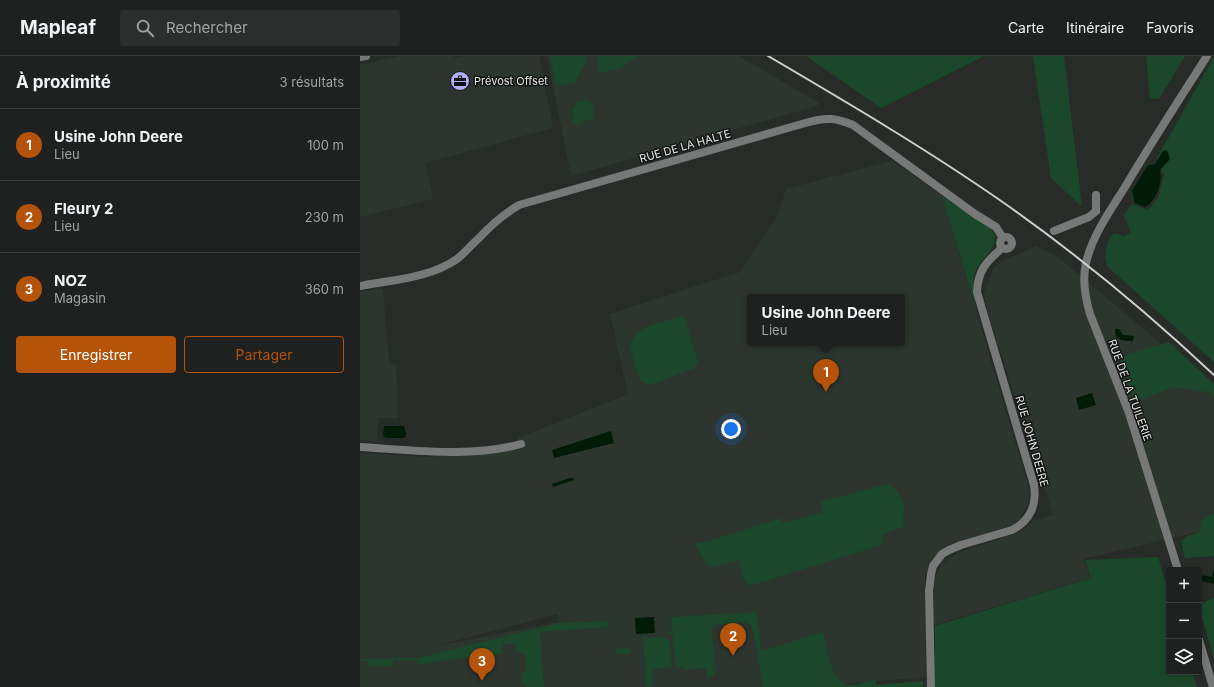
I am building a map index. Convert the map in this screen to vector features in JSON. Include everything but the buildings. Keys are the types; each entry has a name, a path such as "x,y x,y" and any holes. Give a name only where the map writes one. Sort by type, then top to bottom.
{"street":[{"path":"360,57 366,56"},
{"name":"RUE DE LA TUILERIE","path":"1177,567 1130,413 1090,314 1085,297 1084,273 1087,256 1106,218 1207,56"},
{"name":"RUE DE LA HALTE","path":"360,286 415,276 444,266 467,250 498,219 519,205 809,122 829,118 841,120 853,126 975,214 996,227 1003,238 1009,238 1013,243 1010,249 1006,250 1002,248"},
{"path":"1054,231 1089,217 1096,211 1096,195"},
{"path":"1096,211 1106,218"},
{"name":"RUE JOHN DEERE","path":"931,687 930,591 933,566 942,554 949,550 1019,527 1030,515 1036,499 1034,485 977,292 977,282 982,269 987,261 1002,248"},
{"path":"360,447 455,451 508,447 521,444"},
{"path":"1202,650 1213,687"}],"shaded area":[{"path":"399,56 454,56 455,58 465,56 539,56 553,128 425,163 433,199 360,217 360,65"},
{"path":"547,56 739,56 819,103 817,106 571,176"},
{"path":"1167,150 1170,159 1160,170 1160,185 1153,200 1145,207 1135,203 1132,191 1147,166 1155,164 1163,151"},
{"path":"892,161 942,196 1028,485 1029,495 1028,504 1024,512 1020,518 1010,526 947,545 933,558 925,574 926,677 805,687 781,687 769,646 772,687 360,687 360,453 427,457 516,450 518,438 628,394 610,314 740,272 777,217 786,189","holes":["557,614 559,622 432,647"]},
{"path":"1036,246 1059,258 1214,388 1214,528 1084,559 1090,578 932,626 933,580 943,563 963,551 1023,531 1032,521 1053,515 988,313 984,293 994,267 1003,261"},
{"path":"383,288 389,362 396,365 398,418 378,418 377,441 360,440 360,292"},
{"path":"1115,329 1119,329 1123,335 1134,336 1133,341 1120,340 1116,336"},
{"path":"1092,393 1096,405 1079,410 1076,398"},
{"path":"384,426 404,426 406,433 405,438 386,438 383,436"},
{"path":"611,431 614,443 554,458 552,450"},
{"path":"573,478 574,480 553,487 552,484"},
{"path":"1214,569 1214,584 1202,581 1202,575 1212,577"},
{"path":"654,617 655,633 636,634 635,618"}],"green space":[{"path":"550,56 586,56 587,59 575,83 556,86"},
{"path":"600,56 639,56 621,68 599,73 598,59"},
{"path":"806,56 984,56 881,108"},
{"path":"1033,56 1064,56 1082,207 1051,178"},
{"path":"1146,56 1185,56 1159,99 1150,98"},
{"path":"1214,57 1214,362 1108,267 1106,262 1106,249 1109,240 1114,233 1124,236 1131,232 1124,215 1132,204 1148,210 1158,198 1164,175 1157,158"},
{"path":"588,100 593,105 594,117 578,125 573,123 572,110 577,102"},
{"path":"942,196 989,226 995,236 995,241 991,250 977,268 975,273 974,290 977,312"},
{"path":"684,316 698,361 695,368 653,384 648,384 641,381 634,363 631,349 633,338 644,328"},
{"path":"1169,342 1214,384 1214,396 1208,392 1174,387 1134,402 1119,357"},
{"path":"887,484 897,491 901,499 904,507 904,527 881,535 884,544 750,586 745,582 738,560 713,567 706,565 695,543 702,543 781,518 783,523 823,512 820,502"},
{"path":"1214,513 1214,556 1185,558 1181,541 1188,536 1199,532 1202,520"},
{"path":"1158,557 1166,583 1166,675 1193,675 1197,687 935,687 935,626 1091,578 1085,560"},
{"path":"1214,598 1214,658 1202,618 1202,603"},
{"path":"757,612 761,651 823,632 828,655 834,672 844,683 854,685 876,680 876,685 923,681 923,687 763,687 754,633 751,626 746,622 715,625 711,629 716,669 714,674 708,679 706,668 683,670 682,667 676,667 673,634 666,634 672,629 671,617"},
{"path":"609,621 609,627 540,632 544,687 526,687 526,685 522,685 522,672 526,671 526,654 521,654 520,651 517,652 516,644 503,644 502,654 480,655 417,665 417,660 393,660 393,666 369,666 369,661 360,661 360,659 418,658 559,623"},
{"path":"646,635 646,638 660,637 669,640 672,667 652,669 653,684 651,684 651,687 646,687 643,636"},
{"path":"630,648 630,654 617,654 616,649"}],"railway":[{"path":"768,56 917,146 975,183 1032,223 1112,285 1164,329 1214,375"}],"place":[{"name":"Prévost Offset","path":"460,81"},
{"name":"Usine John Deere","path":"826,392"},
{"name":"Fleury 2","path":"733,656"},
{"name":"NOZ","path":"482,681"}]}
